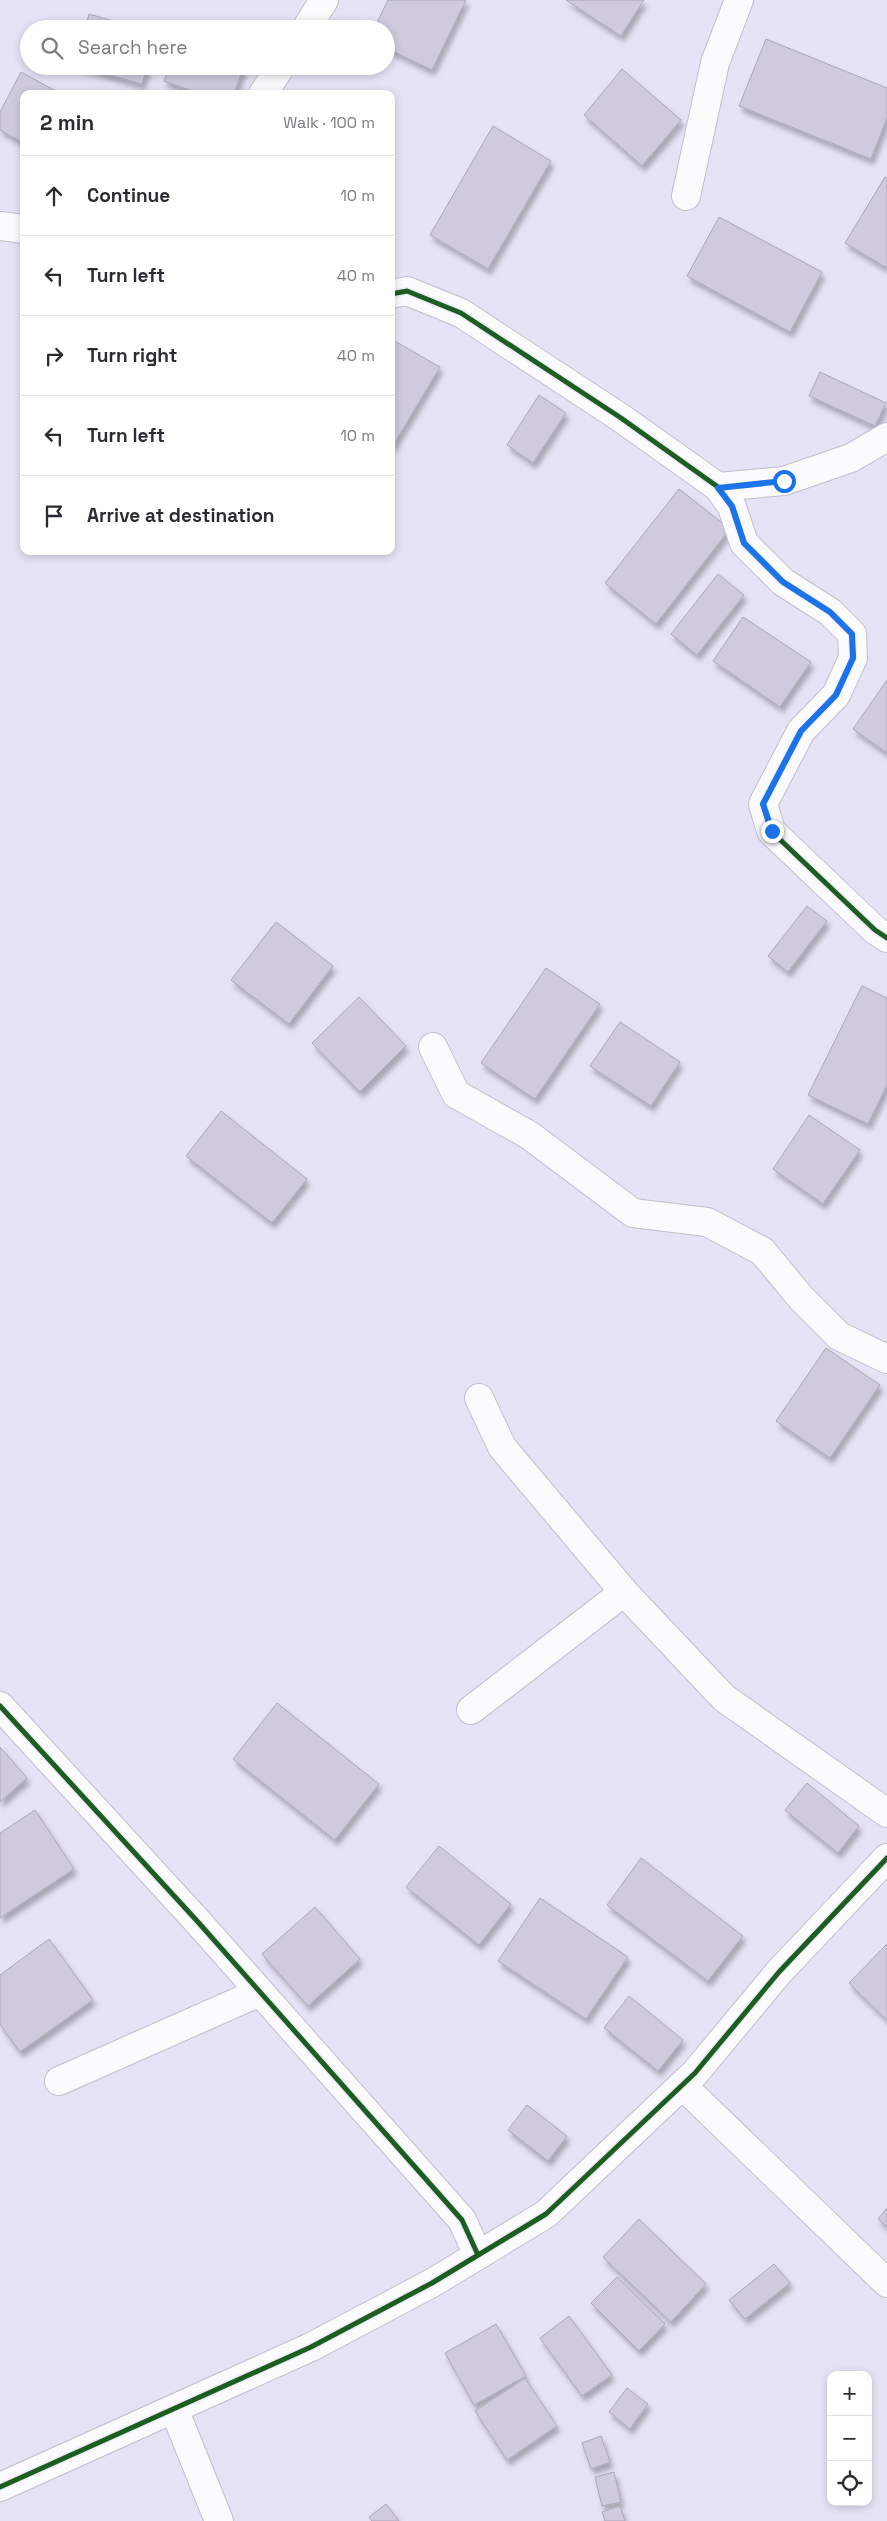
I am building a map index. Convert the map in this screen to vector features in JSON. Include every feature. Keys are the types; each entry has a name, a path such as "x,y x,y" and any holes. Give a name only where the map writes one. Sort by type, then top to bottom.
{"street":[{"path":"312,20 324,0"},
{"path":"686,196 715,64 738,0"},
{"path":"266,90 275,75"},
{"path":"0,226 20,228"},
{"path":"395,293 407,291 461,313 621,418 718,488 732,506 744,543 783,582 830,612 852,634 853,658 836,695 801,731 763,804 772,831 875,930 887,938"},
{"path":"718,488 784,481 851,458 887,437"},
{"path":"433,1048 456,1094 529,1135 633,1213 707,1222 762,1251 802,1299 839,1336 887,1359"},
{"path":"479,1398 502,1447 624,1592 724,1698 887,1813"},
{"path":"471,1710 624,1592"},
{"path":"0,1706 260,1992 462,2220 478,2255"},
{"path":"0,2487 311,2347 432,2283 546,2214 682,2085 779,1972 887,1858"},
{"path":"59,2081 260,1992"},
{"path":"682,2085 887,2283"},
{"path":"174,2409 219,2521"}],"building":[{"path":"388,0 466,0 432,70 395,52 395,20 378,20"},
{"path":"566,0 644,0 621,36"},
{"path":"89,14 110,20 87,20"},
{"path":"766,39 887,88 887,118 871,159 739,106"},
{"path":"622,69 681,120 642,166 584,115"},
{"path":"20,74 26,75 54,90 20,90 20,141 0,130 0,112"},
{"path":"110,75 145,75 142,84"},
{"path":"166,75 241,75 235,90 189,90 164,81"},
{"path":"493,126 551,161 488,269 430,235"},
{"path":"885,177 887,178 887,268 845,243"},
{"path":"719,217 822,272 790,332 687,276"},
{"path":"395,341 440,367 395,442"},
{"path":"820,372 886,403 875,426 809,396"},
{"path":"539,395 566,413 533,463 507,445"},
{"path":"679,489 730,529 656,624 605,583"},
{"path":"718,574 744,595 697,655 671,634"},
{"path":"743,617 811,662 780,707 713,661"},
{"path":"887,680 887,753 853,729"},
{"path":"807,906 827,921 788,972 768,956"},
{"path":"276,922 333,966 289,1024 231,980"},
{"path":"546,968 600,1004 535,1099 481,1063"},
{"path":"862,986 887,998 887,1085 868,1124 808,1095"},
{"path":"359,997 406,1046 360,1092 312,1043"},
{"path":"620,1022 680,1062 651,1106 590,1066"},
{"path":"221,1111 307,1179 272,1223 186,1156"},
{"path":"809,1115 860,1150 823,1204 773,1169"},
{"path":"826,1348 880,1385 830,1458 776,1421"},
{"path":"277,1703 379,1784 335,1840 233,1759"},
{"path":"0,1747 27,1778 0,1802"},
{"path":"807,1783 859,1826 838,1853 785,1810"},
{"path":"35,1810 74,1869 0,1918 0,1833"},
{"path":"439,1846 511,1904 479,1945 406,1887"},
{"path":"641,1858 743,1936 708,1981 607,1905"},
{"path":"540,1898 628,1957 586,2019 498,1961"},
{"path":"315,1907 360,1959 308,2006 262,1954"},
{"path":"49,1939 93,2000 20,2052 0,2024 0,1975"},
{"path":"887,1944 887,2020 849,1983"},
{"path":"629,1996 683,2040 658,2071 604,2028"},
{"path":"527,2105 567,2136 548,2161 508,2130"},
{"path":"887,2208 887,2227 878,2219"},
{"path":"639,2219 706,2284 671,2322 603,2257"},
{"path":"774,2264 790,2283 745,2319 729,2300"},
{"path":"617,2277 665,2324 639,2351 591,2303"},
{"path":"569,2316 612,2375 582,2396 540,2338"},
{"path":"496,2324 526,2376 474,2405 445,2353"},
{"path":"525,2378 557,2426 507,2460 475,2411"},
{"path":"627,2388 648,2404 630,2429 609,2412"},
{"path":"601,2436 610,2462 591,2469 582,2443"},
{"path":"614,2472 621,2502 602,2506 595,2477"},
{"path":"386,2504 399,2521 372,2521 369,2517"},
{"path":"620,2506 625,2521 605,2521 602,2512"}],"cycle path":[{"path":"395,293 407,291 461,313 621,418 718,487 732,507 744,543 783,582 830,612 852,634 853,658 836,695 801,731 763,804 771,831 875,930 887,938"},
{"path":"0,1706 198,1922 462,2220 478,2255"},
{"path":"0,2487 311,2347 432,2283 546,2214 695,2073 779,1972 887,1858"}],"route":[{"path":"772,831 763,804 801,731 836,695 853,658 852,634 830,612 783,582 744,543 732,506 718,488 784,481"}]}
